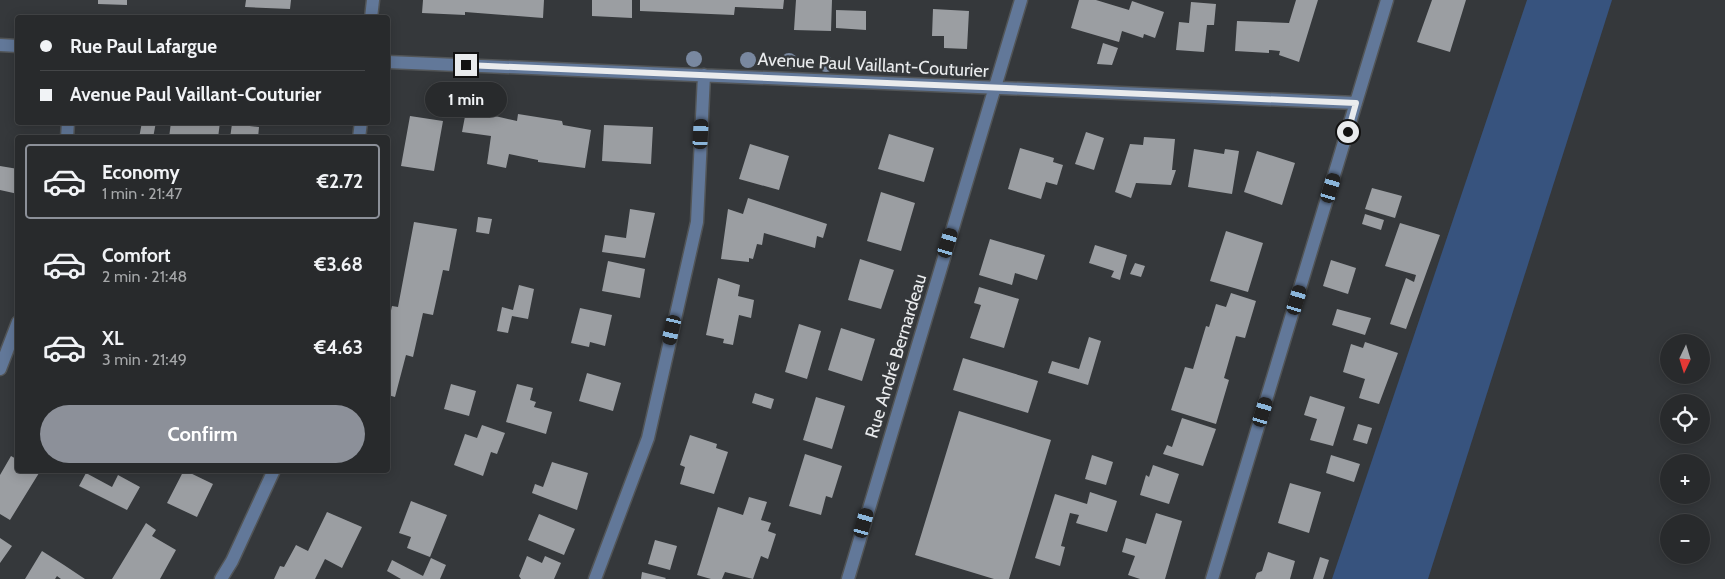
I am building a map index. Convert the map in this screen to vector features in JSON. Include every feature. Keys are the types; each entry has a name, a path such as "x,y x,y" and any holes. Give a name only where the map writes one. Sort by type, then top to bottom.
{"street":[{"path":"371,15 373,0"},
{"name":"Rue André Bernardeau","path":"848,579 1021,0"},
{"path":"1212,579 1387,0"},
{"path":"0,45 15,46"},
{"name":"Avenue Paul Vaillant-Couturier","path":"390,62 1356,103"},
{"path":"595,579 648,438 697,222 704,75"},
{"path":"0,369 15,330"},
{"path":"221,579 232,561 273,473"}],"shaded area":[{"path":"1527,0 1612,0 1428,579 1332,579"}],"building":[{"path":"98,0 127,0 127,5 98,4"},
{"path":"246,0 291,0 290,9 245,7"},
{"path":"423,0 544,0 543,18 465,12 465,15 422,13"},
{"path":"592,0 632,0 632,18 592,16"},
{"path":"640,0 784,0 783,9 735,7 734,15 640,11"},
{"path":"796,0 832,0 831,31 794,30"},
{"path":"1079,0 1096,0 1129,10 1132,1 1164,12 1155,38 1144,34 1143,38 1122,31 1119,42 1071,28"},
{"path":"1296,0 1318,0 1299,62 1279,55 1280,51 1269,50 1269,53 1235,51 1237,21 1289,23"},
{"path":"1432,0 1466,0 1450,52 1417,42"},
{"path":"1191,2 1216,4 1214,25 1207,25 1204,52 1176,50 1179,22 1189,23"},
{"path":"933,9 969,11 967,49 944,48 944,36 932,36"},
{"path":"836,10 866,11 866,30 836,28"},
{"path":"1103,43 1118,48 1112,65 1097,64"},
{"path":"467,106 496,110 495,116 517,121 518,114 562,121 563,125 591,130 585,168 538,162 538,160 509,154 506,168 487,164 491,136 462,132"},
{"path":"410,116 443,121 434,171 401,166"},
{"path":"141,125 155,125 154,135 140,135"},
{"path":"171,125 220,125 218,135 169,135"},
{"path":"232,125 259,127 258,135 230,135"},
{"path":"604,125 653,127 651,164 602,161"},
{"path":"1086,132 1104,138 1094,170 1075,164"},
{"path":"889,134 934,148 924,182 878,169"},
{"path":"1144,137 1175,139 1172,170 1176,170 1171,185 1136,183 1131,198 1115,192 1130,144 1143,145"},
{"path":"750,144 789,156 779,190 739,179"},
{"path":"1020,148 1054,158 1053,162 1063,165 1057,185 1046,182 1041,199 1008,189"},
{"path":"1194,149 1224,154 1225,149 1239,151 1232,194 1188,187"},
{"path":"1257,151 1295,163 1282,205 1244,192"},
{"path":"0,166 15,168 15,193 0,190"},
{"path":"1372,188 1402,196 1395,218 1365,209"},
{"path":"881,192 915,203 901,251 867,241"},
{"path":"748,198 827,224 823,238 817,236 815,248 764,233 762,245 757,244 753,259 749,258 749,262 721,259 728,209 743,214"},
{"path":"630,209 655,213 645,258 602,252 605,235 626,238"},
{"path":"1365,214 1384,220 1381,230 1362,224"},
{"path":"478,217 492,219 489,234 476,232"},
{"path":"414,222 457,229 449,271 443,270 433,315 423,313 413,357 406,355 395,397 390,396 390,315 392,306 398,307"},
{"path":"1400,223 1440,235 1406,329 1390,324 1406,278 1414,282 1416,275 1385,266"},
{"path":"1226,231 1263,243 1248,292 1210,281"},
{"path":"990,239 1045,255 1037,280 1015,273 1012,285 979,275"},
{"path":"1095,245 1127,255 1120,280 1111,277 1114,271 1089,263"},
{"path":"860,259 894,270 881,309 848,300"},
{"path":"1331,260 1356,268 1348,294 1323,286"},
{"path":"608,261 645,269 640,298 602,291"},
{"path":"1135,263 1145,266 1141,277 1130,274"},
{"path":"718,278 740,285 738,296 754,300 751,318 739,315 733,345 723,343 724,339 706,335"},
{"path":"519,285 534,289 528,319 512,316 508,333 497,331 502,307 513,310"},
{"path":"979,287 1019,299 1004,348 970,338 981,305 974,303"},
{"path":"1231,293 1256,301 1245,338 1236,336 1224,378 1229,380 1216,424 1171,410 1185,367 1193,369 1206,326 1209,327 1216,304 1226,307"},
{"path":"580,308 612,315 605,346 590,342 589,347 571,343"},
{"path":"1337,309 1371,318 1365,335 1332,325"},
{"path":"799,324 821,331 807,379 785,372"},
{"path":"841,328 875,339 862,381 828,370"},
{"path":"1089,337 1101,341 1088,385 1048,373 1052,361 1079,369"},
{"path":"1365,342 1398,353 1379,404 1359,398 1365,379 1343,372 1351,344 1363,348"},
{"path":"963,358 1038,381 1028,413 953,390"},
{"path":"587,373 621,383 613,411 579,401"},
{"path":"451,384 476,391 469,416 444,409"},
{"path":"517,384 533,388 530,400 536,402 534,407 552,412 546,434 506,422"},
{"path":"755,393 774,399 771,409 752,403"},
{"path":"1310,396 1345,407 1333,446 1310,440 1317,419 1304,415"},
{"path":"816,397 845,406 832,449 803,440"},
{"path":"959,411 1051,440 1009,579 994,579 915,555"},
{"path":"1182,418 1216,429 1203,466 1163,454 1167,445 1172,447"},
{"path":"1358,424 1372,428 1367,444 1353,440"},
{"path":"482,425 505,433 497,454 491,452 483,476 454,465 465,434 477,438"},
{"path":"690,435 717,444 716,448 728,452 714,494 680,484 685,467 680,465"},
{"path":"805,454 842,466 832,498 826,496 821,515 789,506"},
{"path":"1092,455 1113,462 1106,485 1085,479"},
{"path":"1331,455 1360,464 1354,482 1326,473"},
{"path":"11,456 15,458 15,473 39,473 10,520 0,514 0,475"},
{"path":"552,462 588,473 577,510 532,493 535,484 543,487"},
{"path":"1153,465 1179,474 1169,504 1140,495 1146,475 1149,477"},
{"path":"86,473 112,487 118,475 140,487 127,510 79,486"},
{"path":"182,473 190,473 213,484 197,517 167,503"},
{"path":"1290,483 1321,492 1309,533 1278,523"},
{"path":"1090,492 1117,501 1107,532 1076,523 1079,515 1070,513 1061,546 1065,547 1060,566 1035,558 1055,494 1087,504"},
{"path":"749,497 767,502 761,520 771,523 768,531 776,534 768,559 761,556 753,579 725,572 722,579 711,579 697,575 718,507 743,515"},
{"path":"411,501 447,515 430,557 407,548 411,537 399,533"},
{"path":"327,512 362,527 342,568 325,559 315,579 274,579 280,566 284,567 296,545 308,551"},
{"path":"1156,513 1182,521 1165,579 1140,579 1128,575 1135,556 1122,552 1126,538 1146,544"},
{"path":"539,514 575,529 564,555 528,540"},
{"path":"146,523 156,530 152,536 176,550 160,579 112,579"},
{"path":"0,538 12,546 0,563"},
{"path":"655,540 677,546 670,570 648,564"},
{"path":"42,551 85,579 61,579 57,576 55,579 25,579"},
{"path":"1268,552 1295,561 1290,579 1255,579 1257,573 1262,571"},
{"path":"527,556 542,563 545,556 561,563 554,579 521,579 519,576"},
{"path":"1320,557 1329,560 1323,579 1313,579"},
{"path":"431,558 446,565 440,579 401,579 387,571 392,560 423,576"},
{"path":"642,572 666,578 641,579"}],"route":[{"path":"466,65 1356,103 1348,132"}]}
